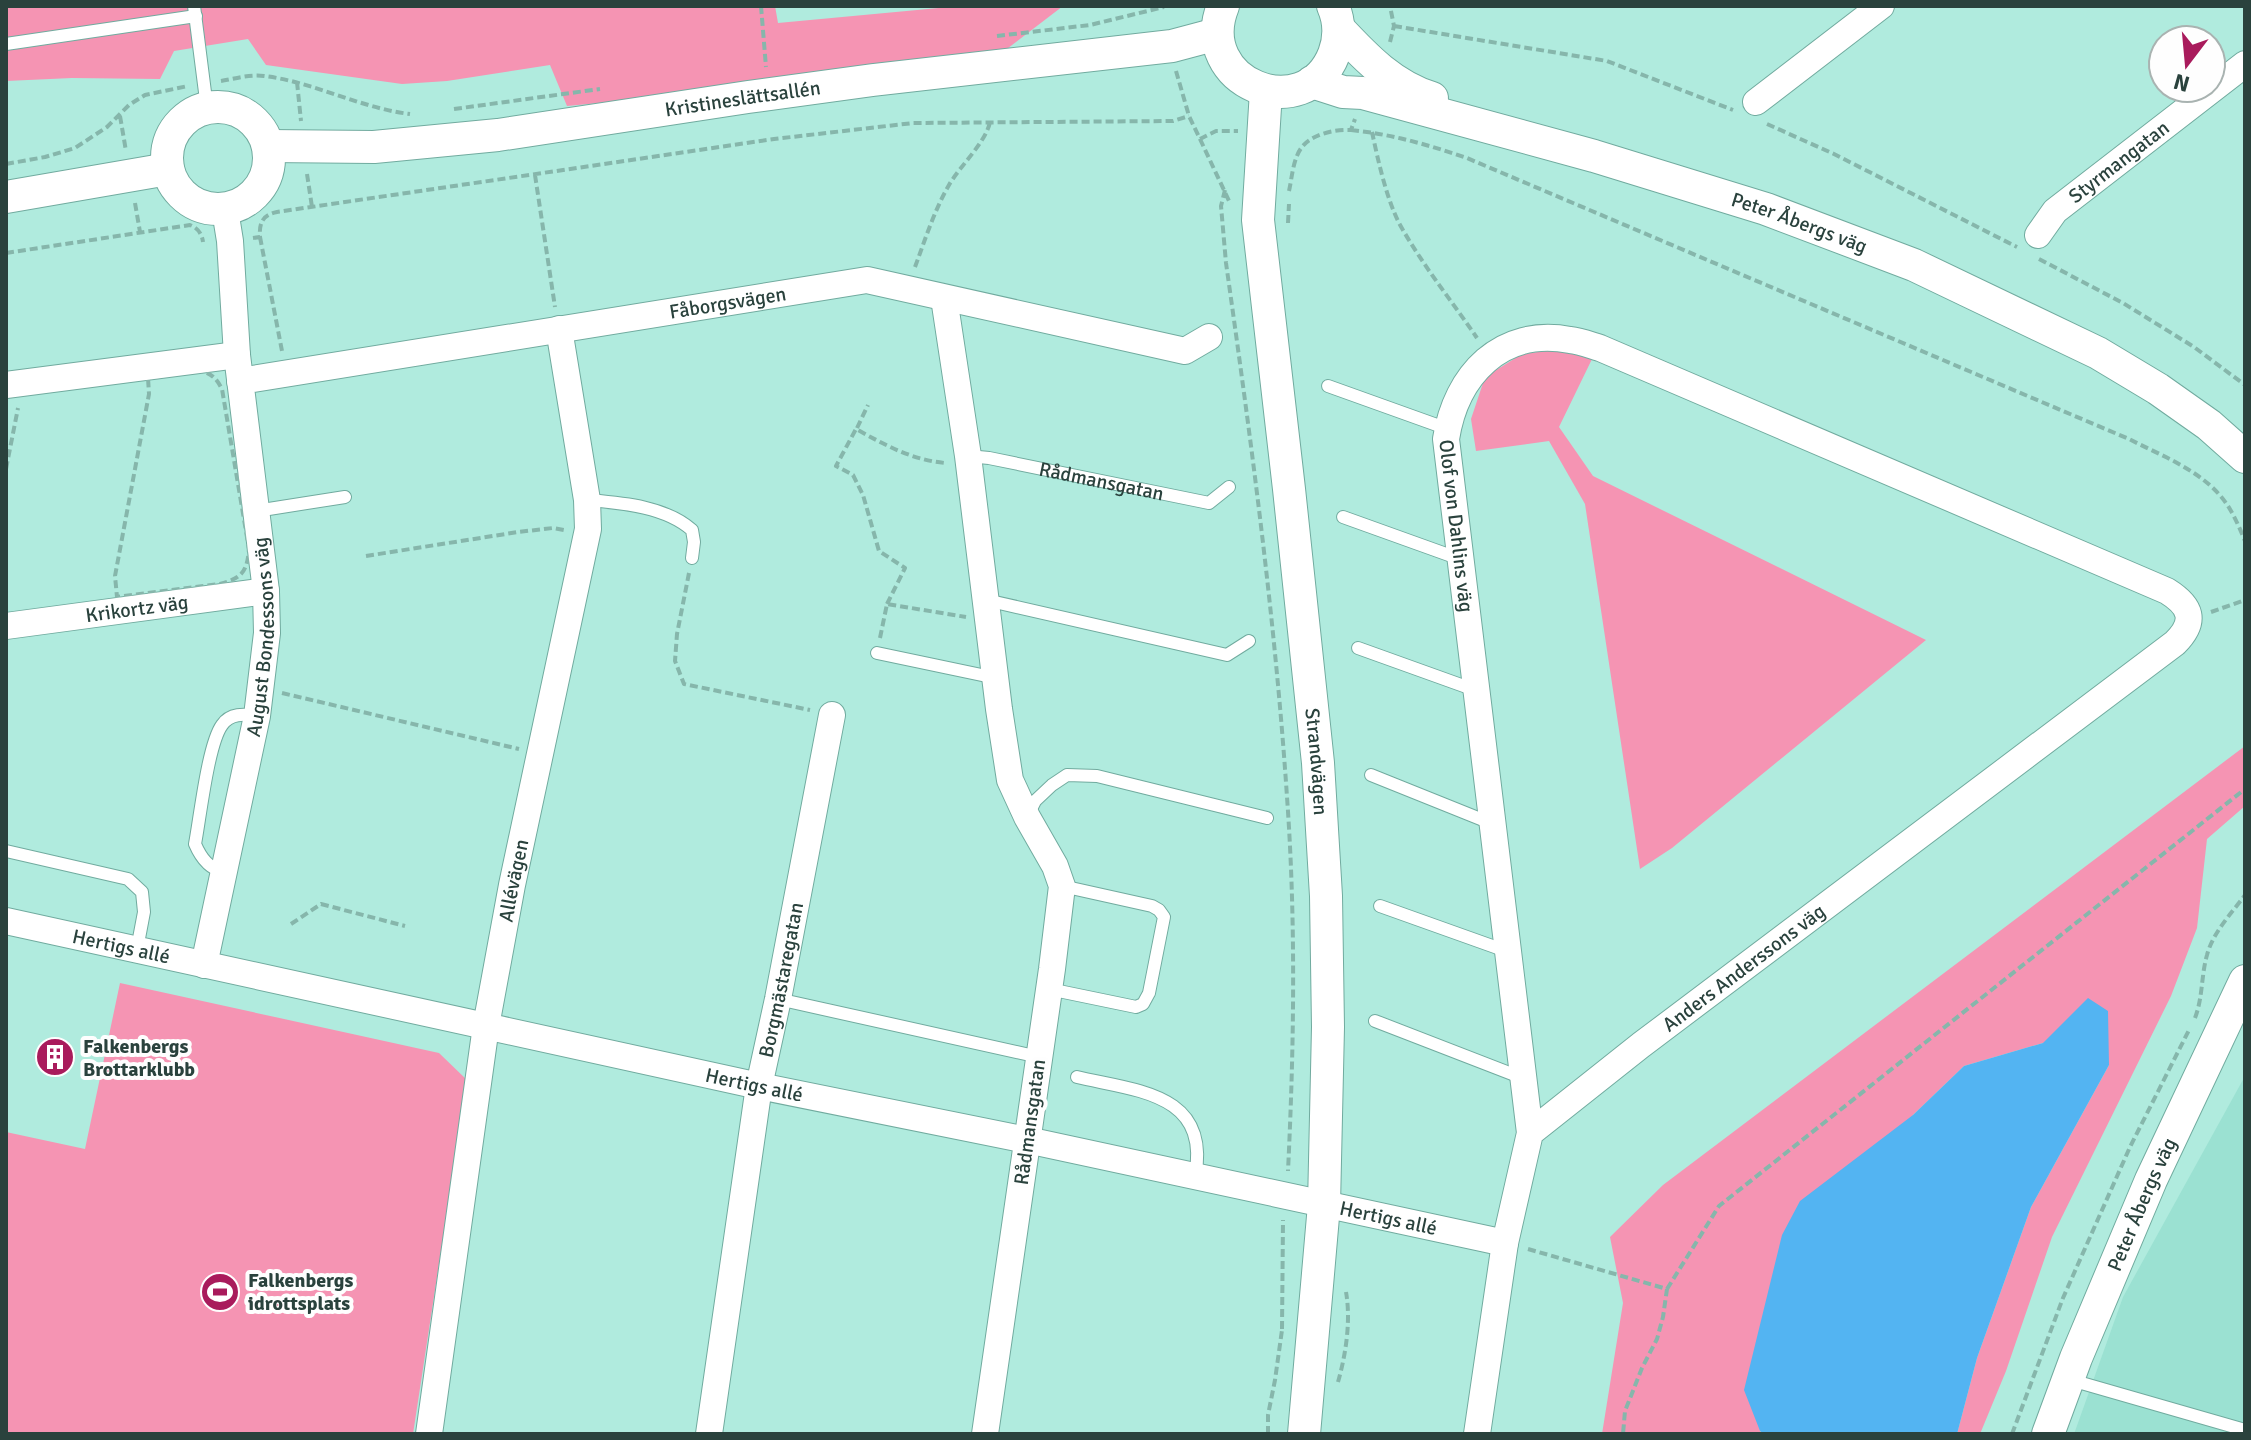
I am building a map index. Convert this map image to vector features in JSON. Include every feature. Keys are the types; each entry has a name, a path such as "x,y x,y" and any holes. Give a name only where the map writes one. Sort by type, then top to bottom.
{"street":[{"path":"1753,113 1881,6"},
{"path":"1220,20 1223,57 1232,70 1244,81 1266,91 1289,91 1312,82 1327,68 1334,56 1336,17"},
{"name":"Peter Åbergs väg","path":"1336,17 1376,67 1419,94 1766,193 1904,242 2056,311 2143,358 2245,434"},
{"name":"Kristineslättsallén","path":"268,146 374,147 484,137 858,82 1172,46 1220,20"},
{"name":"Styrmangatan","path":"2034,248 2055,211 2245,64"},
{"name":"Peter Åbergs väg","path":"1312,82 1594,156 1766,209 1914,265 2098,353 2158,389 2209,425 2245,457"},
{"name":"Strandvägen","path":"1266,91 1258,220 1320,792 1326,896 1328,1027 1324,1205 1304,1434"},
{"path":"205,96 248,117 263,133 268,146 269,170 258,191 240,205 225,210 209,209 188,200 173,183 168,169 168,149 175,131 205,96"},
{"path":"6,197 168,169"},
{"name":"August Bondessons väg","path":"204,965 257,716 267,633 266,591 239,368 225,210"},
{"name":"Fåborgsvägen","path":"15,384 147,372 239,368 287,373 867,280 1185,351 1209,337"},
{"path":"944,298 1010,780 1055,866 1062,886"},
{"name":"Allévägen","path":"429,1434 486,1026 512,885 588,529 587,500 559,329"},
{"name":"Olof von Dahlins väg","path":"1530,1133 1446,439 1456,401 1469,377 1490,356 1516,343 1544,338 1569,339 1600,348 2167,591 2181,600 2189,613"},
{"name":"Krikortz väg","path":"6,626 118,604 266,591"},
{"name":"Anders Anderssons väg","path":"1530,1133 1641,1045 2175,643 2184,634 2189,613"},
{"name":"Borgmästaregatan","path":"709,1434 759,1086 832,715"},
{"name":"Rådmansgatan","path":"985,1434 1062,886"},
{"name":"Hertigs allé","path":"6,921 759,1086 1505,1243"},
{"name":"Peter Åbergs väg","path":"2048,1434 2151,1180 2245,981"},
{"path":"1477,1434 1505,1243 1530,1133"}],"lane":[{"path":"6,44 195,11 205,96"},
{"path":"1328,386 1448,429"},
{"name":"Rådmansgatan","path":"968,460 1209,503 1229,487"},
{"path":"256,511 345,497"},
{"path":"587,500 629,505 673,516 692,530 692,558"},
{"path":"1343,517 1461,559"},
{"path":"986,610 1227,655 1249,641"},
{"path":"1358,648 1477,691"},
{"path":"877,653 996,678"},
{"path":"224,872 207,864 195,844 213,747 223,723 233,716 257,716"},
{"path":"1027,817 1035,801 1067,775 1097,776 1267,818"},
{"path":"1371,775 1493,824"},
{"path":"6,851 128,879 142,892 144,912 137,949"},
{"path":"1049,989 1136,1007 1143,1004 1149,993 1164,917 1152,906 1062,886"},
{"path":"1380,906 1509,952"},
{"path":"778,999 1039,1057"},
{"path":"1375,1021 1525,1079"},
{"path":"1077,1077 1150,1094 1184,1113 1199,1154 1195,1177"},
{"path":"2068,1379 2245,1430"}],"path":[{"path":"761,6 766,67"},
{"path":"987,37 1090,25 1164,6 1177,79 1189,116 1225,190 1221,206 1226,263 1277,673 1287,800 1292,916 1293,1075"},
{"path":"1394,26 1607,61 1753,113 2034,248 2194,347 2245,385"},
{"path":"6,164 75,148 107,127 129,105 145,95 205,96 261,75 297,82 379,109 416,115"},
{"path":"446,111 614,88"},
{"path":"287,373 260,237 261,222 267,215 277,212 774,139 913,123 1173,121 1189,116"},
{"path":"908,288 940,201 958,170 988,130 990,122"},
{"path":"1351,130 1417,141 1467,158 2129,439 2207,482 2231,509 2245,541"},
{"path":"1200,139 1216,131 1262,133"},
{"path":"1372,132 1398,219 1490,356"},
{"path":"535,175 559,329"},
{"path":"6,253 190,225 199,231 204,245 260,237"},
{"path":"147,372 207,372 215,376 222,389 249,549 248,562 243,573 234,581 118,604 115,576 149,394 147,372"},
{"path":"6,469 15,384"},
{"path":"868,405 836,466 853,475 863,495 879,551 905,568 887,604 877,653"},
{"path":"856,429 914,458 968,460"},
{"path":"366,556 518,532 553,528 574,532"},
{"path":"692,558 677,634 675,661 684,684 832,715"},
{"path":"2189,613 2214,612 2245,600"},
{"path":"887,604 986,610"},
{"path":"275,691 525,750"},
{"path":"1623,1434 1625,1411 1657,1339 1667,1289 1719,1206 2245,789"},
{"path":"2012,1434 2069,1284 2130,1147 2195,1017 2201,1000 2206,956 2213,939 2245,895"},
{"path":"291,924 321,904 405,926"},
{"path":"1505,1243 1667,1289"},
{"path":"1269,1433 1268,1415 1282,1329"}],"shaded area":[{"path":"6,6 775,6 778,23 960,6 1063,6 995,58 567,106 550,65 447,81 402,84 266,65 248,39 174,51 160,79 6,81"},
{"path":"1562,349 1593,357 1559,427 1593,476 1926,640 1672,848 1640,869 1585,504 1549,441 1476,451 1471,419 1485,377 1522,354"},
{"path":"2245,746 2245,806 2207,839 2197,928 2171,996 2052,1237 2006,1371 1980,1434 1957,1434 1977,1358 2031,1207 2109,1065 2043,1043 1964,1066 1913,1115 1760,1431 1764,1434 1602,1434 1623,1303 1610,1237 1663,1185"},
{"name":"Falkenbergs idrottsplats","path":"120,983 439,1053 467,1080 413,1434 6,1434 6,1132 85,1149"},
{"path":"2245,1076 2245,1434 2074,1434 2123,1297"}],"water":[{"path":"2088,998 2108,1011 2109,1065 2031,1207 1977,1358 1957,1434 1764,1434 1760,1431 1744,1390 1782,1235 1800,1201 1913,1115 1964,1066 2043,1043"}],"place":[{"name":"Falkenbergs Brottarklubb","path":"55,1057"},
{"name":"Falkenbergs idrottsplats","path":"220,1292"}]}
